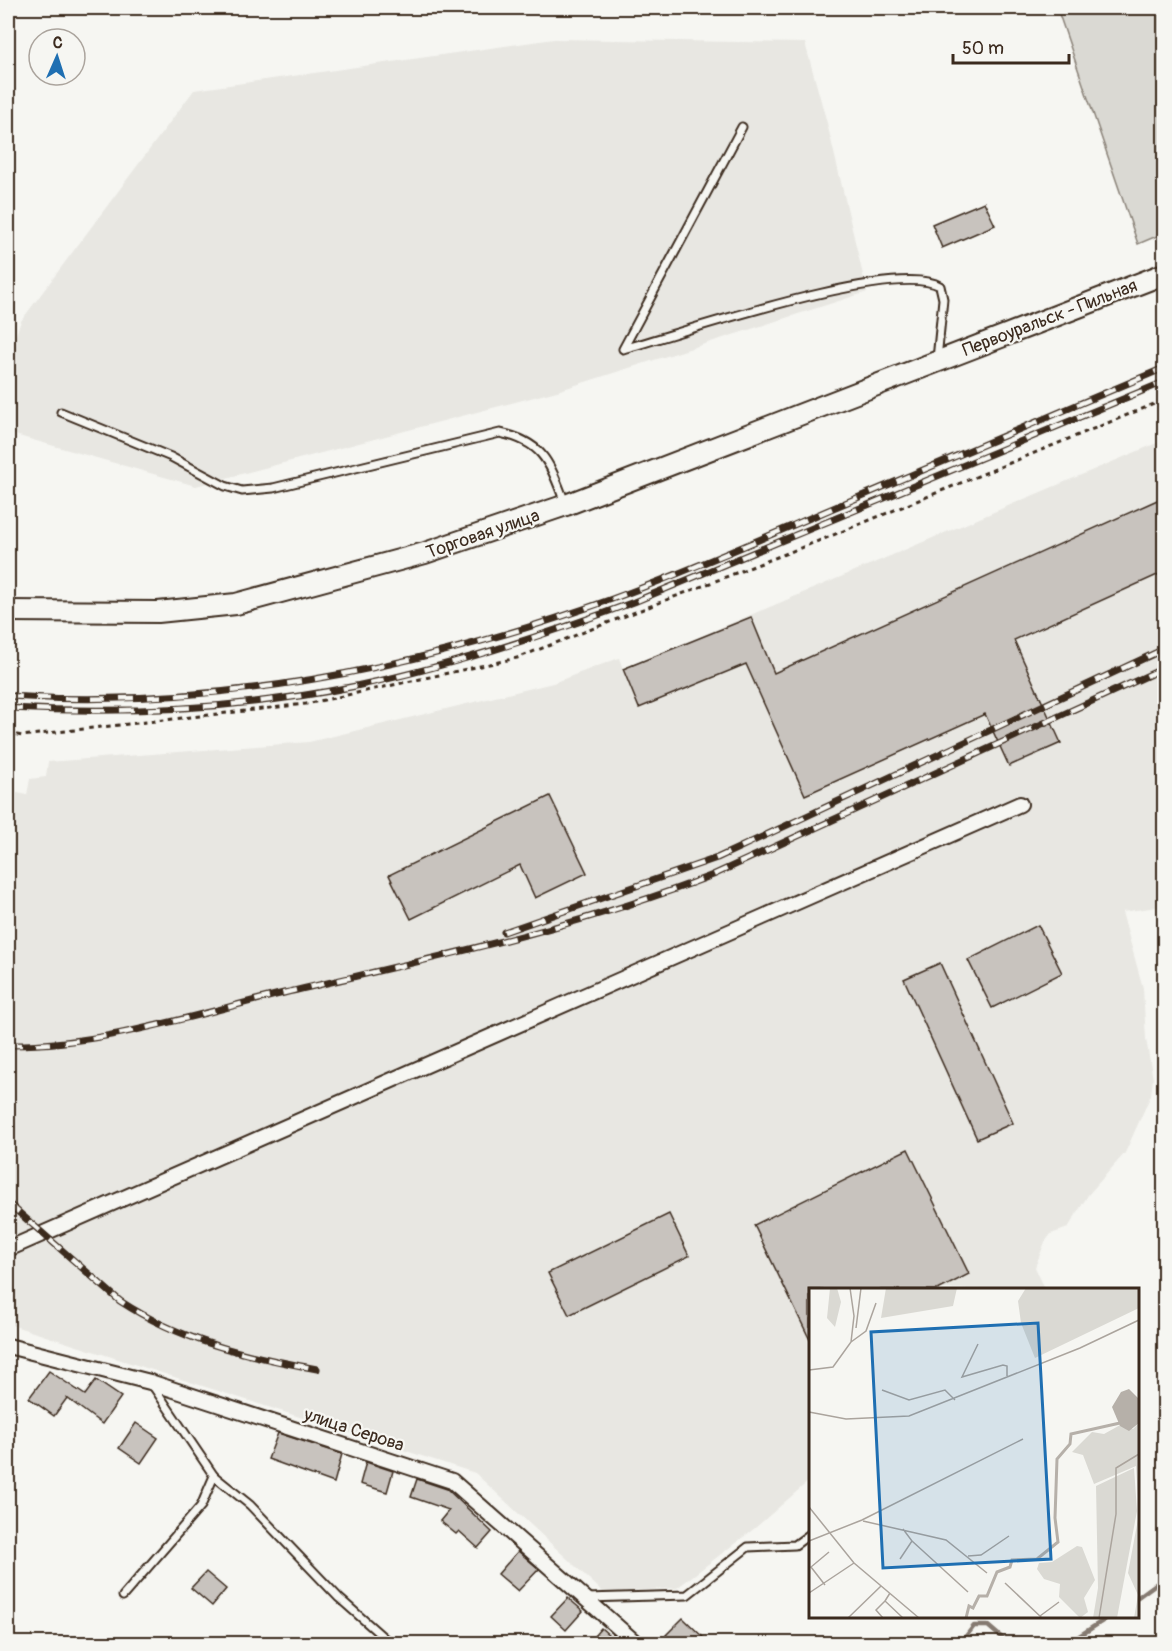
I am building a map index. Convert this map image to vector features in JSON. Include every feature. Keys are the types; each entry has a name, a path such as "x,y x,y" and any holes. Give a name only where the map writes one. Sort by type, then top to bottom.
{"street":[{"name":"Первоуральск - Пильная","path":"936,361 1164,274"},
{"name":"Торговая улица","path":"8,611 159,612 236,604 425,554 566,505 936,361"},
{"path":"8,1249 1020,804"},
{"name":"улица Серова","path":"8,1346 150,1382 452,1481 637,1644"}],"lane":[{"path":"742,127 623,349 844,287 908,279 930,280 940,286 943,299 936,361"},
{"path":"61,412 171,457 214,481 242,491 273,488 500,433 529,442 541,452 550,465 566,505"},
{"path":"150,1382 214,1476 250,1505 339,1598 391,1644"},
{"path":"123,1596 201,1506 214,1476"},
{"path":"585,1598 647,1598 687,1595 748,1547 795,1545 809,1535"}],"path":[{"path":"8,733 22,736 306,704 517,658 826,538 1164,400"}],"shaded area":[{"path":"1057,8 1164,8 1164,233 1138,244"},
{"path":"554,39 805,43 827,123 867,292 557,391 196,486 8,433 8,356 21,321 194,90"},
{"path":"1164,440 1164,906 1122,912 1143,988 1146,1039 1153,1079 1151,1095 1125,1153 1088,1195 1068,1228 1051,1234 1045,1242 1035,1267 1045,1288 809,1288 809,1481 755,1528 677,1588 604,1593 475,1473 8,1324 8,791 27,795 30,779 46,777 48,762 309,742 553,683 619,658 623,669"}],"building":[{"path":"984,202 995,225 942,248 932,224"},
{"path":"1164,497 1164,572 1014,640 1061,743 1009,766 985,714 805,795 746,664 639,708 623,669 751,617 774,673"},
{"path":"550,796 587,873 535,898 520,865 411,919 389,875"},
{"path":"1038,925 1062,973 992,1008 968,960"},
{"path":"940,963 1013,1123 977,1139 904,979"},
{"path":"908,1149 969,1274 942,1288 809,1288 809,1338 754,1225"},
{"path":"669,1214 689,1256 569,1315 548,1273"},
{"path":"49,1371 85,1395 96,1380 121,1397 102,1424 67,1398 54,1416 29,1398"},
{"path":"136,1423 158,1438 141,1463 119,1448"},
{"path":"278,1433 342,1454 334,1483 268,1459"},
{"path":"366,1462 393,1471 387,1492 360,1484"},
{"path":"417,1479 447,1489 492,1532 478,1548 459,1531 456,1534 440,1521 449,1510 411,1497"},
{"path":"518,1551 539,1569 518,1591 498,1574"},
{"path":"206,1572 226,1589 212,1606 191,1588"},
{"path":"568,1598 583,1611 566,1630 551,1616"},
{"path":"683,1618 710,1644 675,1644 666,1635"},
{"path":"601,1628 619,1644 587,1644"}],"waterway":[{"path":"1139,1596 1164,1578"},
{"path":"1067,1644 1107,1618"},
{"path":"960,1644 974,1626 988,1626 1009,1644"}],"railway":[{"path":"8,696 85,699 162,697 238,690 314,679 465,646 539,624 669,577 1164,368"},
{"path":"8,708 139,710 227,705 356,686 462,660 566,627 634,602 1164,382"},
{"path":"504,932 717,858 1164,649"},
{"path":"8,1045 78,1040 147,1028 500,942 661,894 713,875 1164,668"},
{"path":"8,1203 120,1301 143,1315 190,1337 215,1345 265,1359 317,1369"}]}
